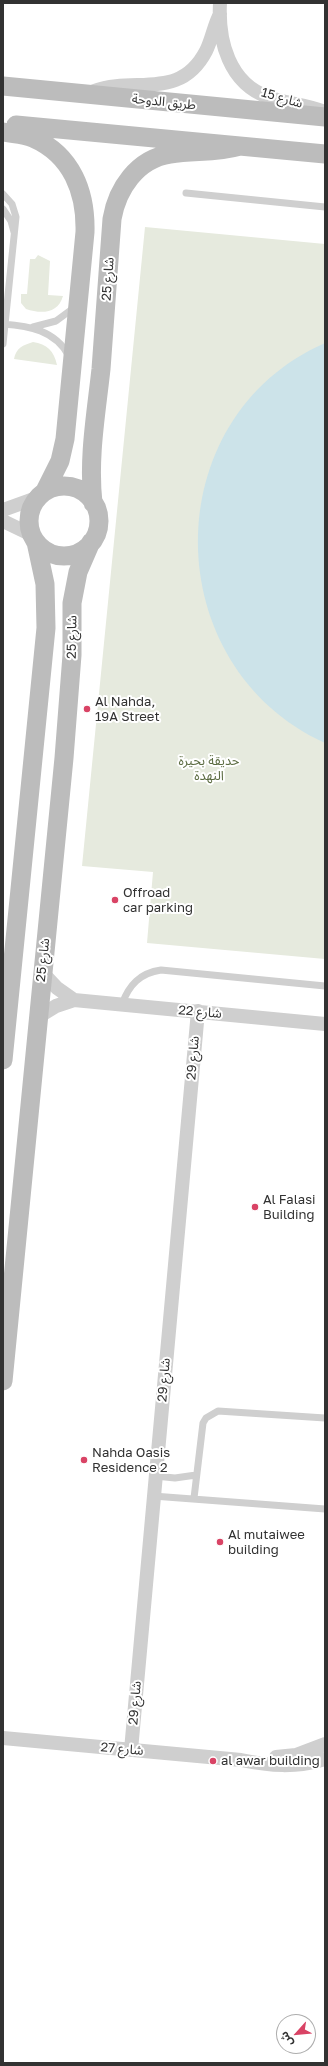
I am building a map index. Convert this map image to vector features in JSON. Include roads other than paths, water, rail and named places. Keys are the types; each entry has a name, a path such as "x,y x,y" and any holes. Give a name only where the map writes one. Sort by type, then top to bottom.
{"street":[{"name":"شارع 15","path":"86,94 120,86 164,84 185,75 192,70 206,51 220,8"},
{"name":"شارع 15","path":"220,8 220,30 227,56 232,68 247,85 267,97 302,104 325,112"},
{"name":"طريق الدوحة","path":"3,86 325,117"},
{"path":"3,124 325,154"},
{"name":"شارع 25","path":"3,132 32,138 44,143 63,159 77,181 84,205 85,218 78,304 63,450 56,471 42,494"},
{"name":"شارع 25","path":"93,503 91,451 102,357 112,220 117,198 129,179 137,170 157,158 169,154 215,152 240,146"},
{"path":"3,510 42,494 54,487 72,487 84,493 93,503 98,520 96,535 91,542 77,553 68,556 50,553 34,539 3,521"},
{"path":"34,539 29,519 30,511 42,494"},
{"name":"شارع 25","path":"3,1060 46,628 45,584 34,539"},
{"name":"شارع 25","path":"3,1380 64,758 72,655 72,603 78,572 91,542"},
{"path":"42,972 57,988 74,1000"},
{"name":"شارع 22","path":"38,1017 56,1006 74,1000 325,1024"},
{"name":"شارع 29","path":"130,1750 198,1011"},
{"name":"شارع 27","path":"3,1738 241,1760 287,1766 325,1759"},
{"name":"شارع 27","path":"241,1760 296,1755 325,1744"}],"lane":[{"path":"186,193 325,207"},
{"path":"3,194 12,204 16,217 3,344"},
{"path":"3,209 11,221 14,234"},
{"path":"30,327 56,320 78,304"},
{"path":"4,324 30,327 54,338 61,344 72,361"},
{"path":"122,1004 127,990 136,981 146,974 162,970 325,986"},
{"path":"194,1498 203,1423 212,1414 218,1411 325,1418"},
{"path":"155,1476 175,1478 196,1474"},
{"path":"153,1496 325,1509"}],"water":[{"path":"325,343 325,743 270,707 230,659 206,603 198,543 206,482 229,426 269,379"}],"place":[{"name":"Al Nahda, 19A Street","path":"87,709"},
{"name":"Offroad car parking","path":"115,900"},
{"name":"Al Falasi Building","path":"255,1207"},
{"name":"Nahda Oasis Residence 2","path":"84,1460"},
{"name":"Al mutaiwee building","path":"220,1542"},
{"name":"al awar building","path":"213,1761"}],"park label":[{"name":"حديقة بحيرة النهدة","path":"209,768"}]}
